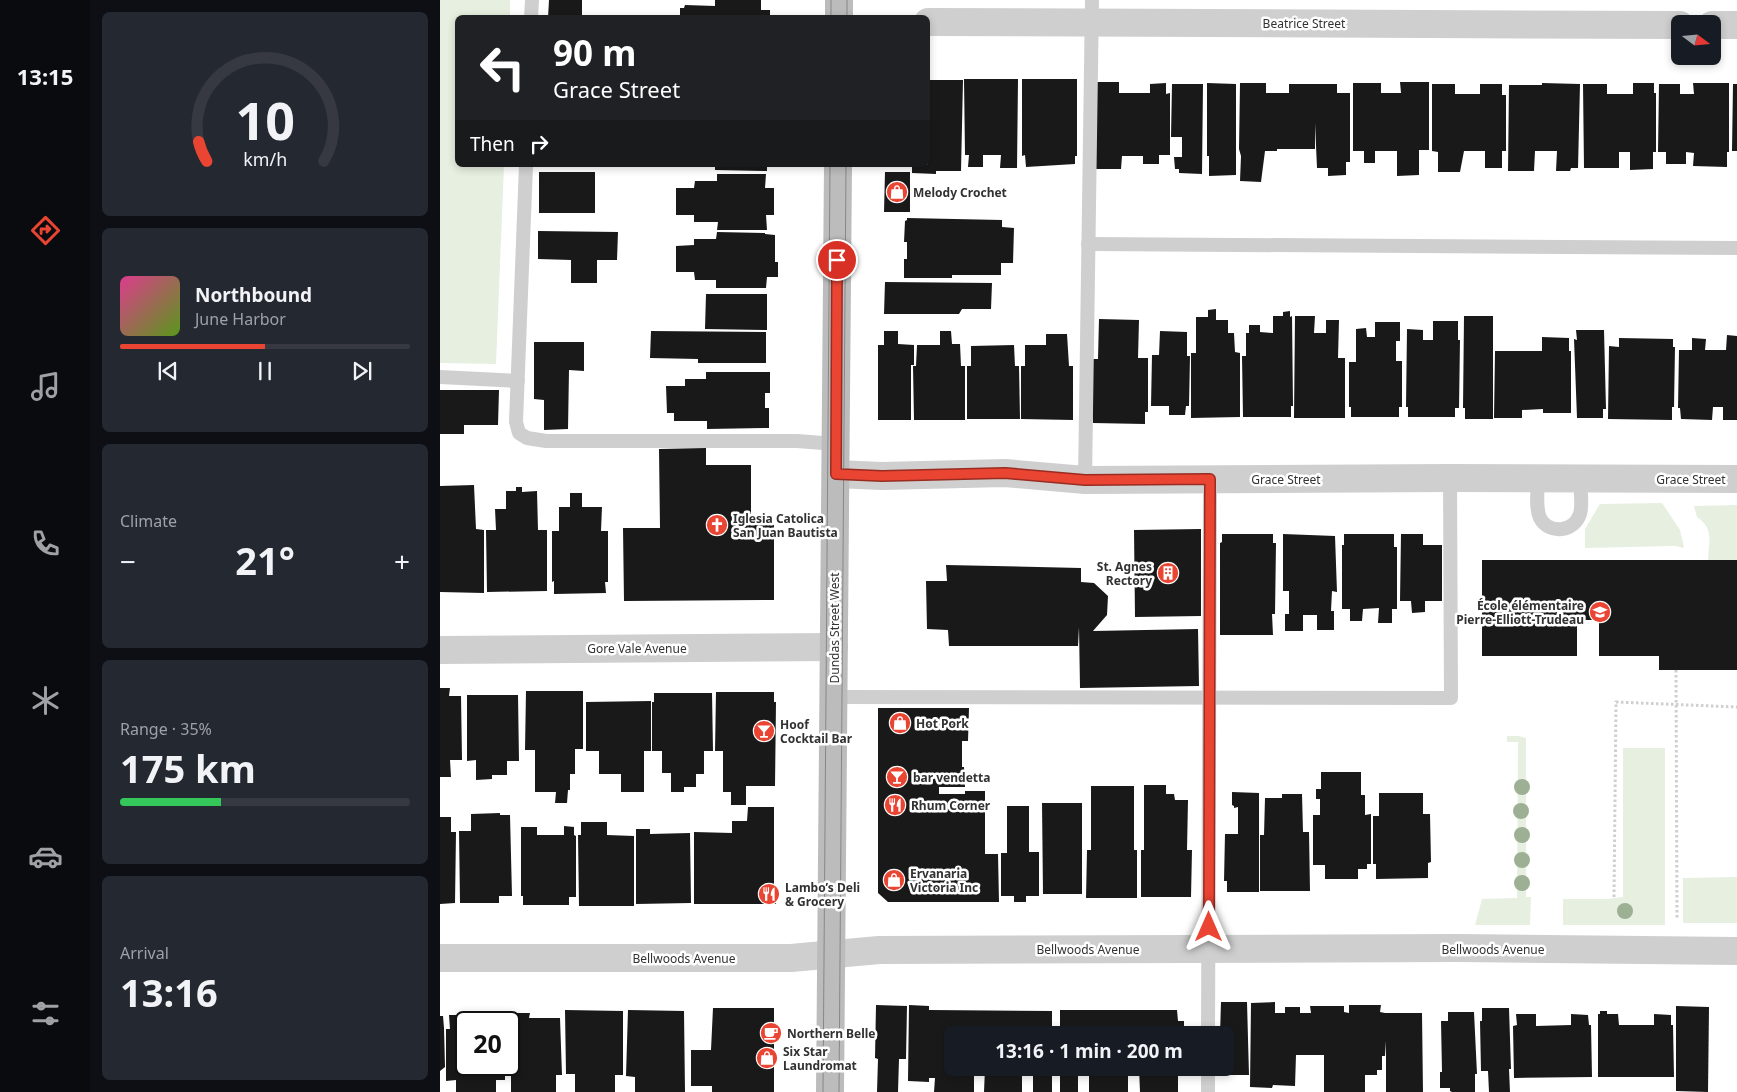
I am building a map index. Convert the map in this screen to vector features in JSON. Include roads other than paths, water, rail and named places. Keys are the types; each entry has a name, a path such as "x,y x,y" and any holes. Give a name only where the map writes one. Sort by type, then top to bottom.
{"main road":[{"path":"839,0 839,15"},
{"name":"Dundas Street West","path":"830,1092 838,167"}],"street":[{"name":"Beatrice Street","path":"930,22 1092,11 1671,25"},
{"path":"1721,25 1737,25"},
{"name":"Grace Street","path":"836,474 882,476 1005,473 1085,480 1737,479"},
{"name":"Gore Vale Avenue","path":"440,650 834,647"},
{"name":"Bellwoods Avenue","path":"440,958 773,959 879,950 1458,948 1737,951"}],"lane":[{"path":"532,0 532,15"},
{"path":"1085,480 1092,11"},
{"path":"526,167 516,422 519,433 527,438 546,441 797,441 836,444"},
{"path":"1088,244 1737,248"},
{"path":"440,377 518,381"},
{"path":"834,697 1451,698 1450,478"},
{"path":"1538,478 1538,512 1541,519 1551,528 1557,530 1571,526 1580,515 1580,479"},
{"path":"1208,1026 1210,479"},
{"path":"1208,1076 1208,1092"}],"tram line":[{"path":"831,0 831,15"},
{"path":"847,0 847,15"},
{"path":"823,1092 830,167"},
{"path":"839,1092 846,167"}],"place":[{"name":"Melody Crochet","path":"897,192"},
{"name":"Iglesia Catolica San Juan Bautista","path":"717,525"},
{"name":"St. Agnes Rectory","path":"1168,573"},
{"name":"École élémentaire Pierre-Elliott-Trudeau","path":"1600,612"},
{"name":"Hot Pork","path":"900,723"},
{"name":"Hoof Cocktail Bar","path":"764,731"},
{"name":"bar vendetta","path":"897,777"},
{"name":"Rhum Corner","path":"895,805"},
{"name":"Ervanaria Victoria Inc","path":"894,880"},
{"name":"Lambo’s Deli & Grocery","path":"769,894"},
{"name":"Northern Belle","path":"771,1033"},
{"name":"Six Star Laundromat","path":"767,1058"}]}
